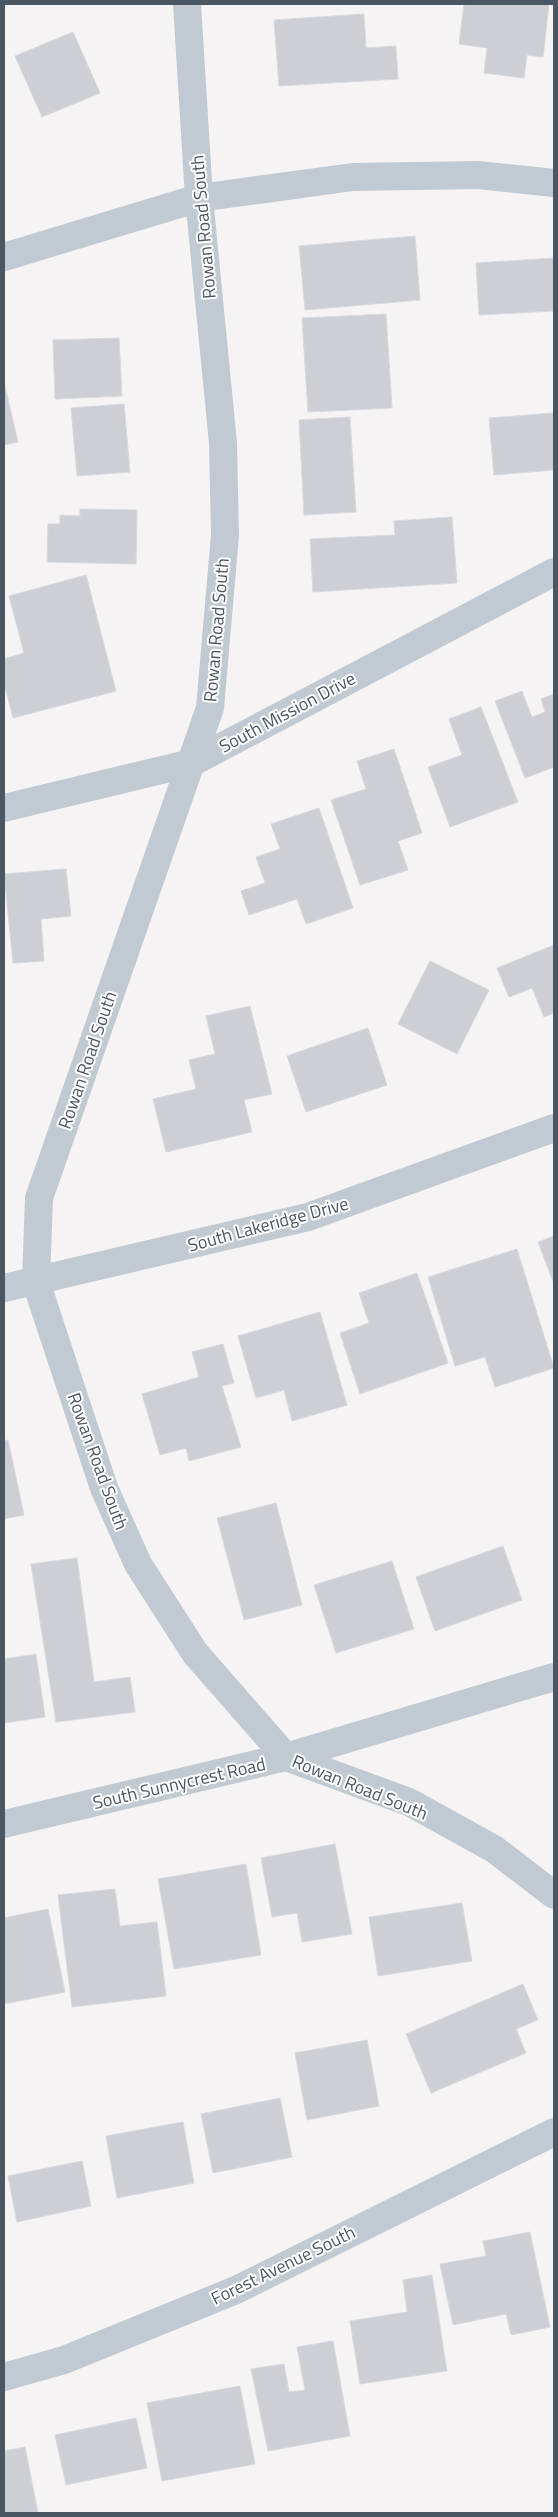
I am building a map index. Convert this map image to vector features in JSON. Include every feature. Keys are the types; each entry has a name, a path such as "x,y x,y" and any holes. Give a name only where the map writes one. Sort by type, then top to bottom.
{"street":[{"name":"Rowan Road South","path":"187,4 199,198 223,443 225,536 210,708 39,1198 36,1282 104,1488 138,1564 195,1653 286,1757 409,1802 494,1849 554,1895"},
{"path":"4,257 199,198 353,177 478,175 554,183"},
{"name":"South Mission Drive","path":"4,808 191,763 554,572"},
{"name":"South Lakeridge Drive","path":"4,1288 308,1217 554,1128"},
{"name":"South Sunnycrest Road","path":"4,1824 286,1757 554,1677"},
{"name":"Forest Avenue South","path":"4,2376 64,2360 236,2290 554,2132"}],"building":[{"path":"464,4 549,4 543,57 527,55 524,78 484,73 487,48 459,44"},
{"path":"364,14 366,48 396,46 398,79 279,86 274,20"},
{"path":"73,32 100,93 42,117 15,56"},
{"path":"415,236 420,300 305,310 299,246"},
{"path":"554,258 554,311 479,315 476,263"},
{"path":"386,314 392,408 308,412 302,318"},
{"path":"119,338 122,396 55,399 53,340"},
{"path":"4,382 18,442 4,445"},
{"path":"124,404 130,472 77,476 71,408"},
{"path":"554,413 554,470 494,475 489,418"},
{"path":"350,417 356,512 304,515 299,420"},
{"path":"80,509 137,510 136,564 47,562 48,524 60,524 60,515 80,516"},
{"path":"452,517 457,583 313,592 310,539 395,535 394,521"},
{"path":"86,575 116,691 13,718 4,683 4,659 24,653 9,596"},
{"path":"522,691 532,717 545,712 541,699 554,694 554,767 525,778 495,701"},
{"path":"481,707 518,802 450,827 428,767 462,755 449,719"},
{"path":"394,749 422,833 398,841 408,870 360,885 331,800 366,789 357,761"},
{"path":"319,808 353,908 306,924 297,899 249,915 241,891 265,883 256,857 280,849 271,824"},
{"path":"66,869 71,916 41,919 44,961 13,963 4,874"},
{"path":"554,945 554,1013 544,1017 532,988 509,997 497,968"},
{"path":"430,961 489,990 457,1054 398,1024"},
{"path":"250,1006 272,1094 244,1100 252,1132 166,1152 153,1099 196,1089 189,1060 215,1054 206,1016"},
{"path":"368,1028 387,1085 306,1112 287,1056"},
{"path":"554,1236 554,1284 538,1242"},
{"path":"517,1249 554,1368 495,1387 485,1357 455,1366 428,1277"},
{"path":"417,1273 448,1363 360,1394 340,1333 369,1323 359,1293"},
{"path":"320,1312 347,1405 292,1421 284,1390 256,1398 238,1336"},
{"path":"223,1344 234,1383 222,1386 241,1447 189,1461 186,1448 160,1455 142,1394 199,1377 192,1352"},
{"path":"8,1440 24,1515 4,1519 4,1441"},
{"path":"276,1503 302,1605 244,1620 217,1518"},
{"path":"503,1546 522,1600 435,1631 416,1577"},
{"path":"77,1558 94,1682 130,1677 135,1712 56,1722 31,1564"},
{"path":"392,1561 414,1629 336,1653 314,1585"},
{"path":"36,1654 45,1717 4,1723 4,1659"},
{"path":"335,1844 352,1934 302,1942 297,1913 272,1917 261,1858"},
{"path":"246,1864 261,1955 174,1969 158,1879"},
{"path":"115,1889 120,1926 157,1922 166,1996 72,2007 58,1895"},
{"path":"462,1903 472,1961 378,1976 369,1917"},
{"path":"48,1909 65,1992 4,2004 4,1918"},
{"path":"523,1984 538,2020 516,2029 526,2053 431,2093 406,2034"},
{"path":"367,2040 379,2106 307,2120 295,2053"},
{"path":"280,2098 292,2157 213,2173 201,2114"},
{"path":"183,2122 194,2183 117,2198 106,2136"},
{"path":"82,2161 91,2206 17,2222 8,2176"},
{"path":"530,2232 550,2327 511,2335 506,2314 453,2325 440,2264 486,2256 483,2241"},
{"path":"432,2275 447,2371 360,2384 350,2321 407,2312 403,2280"},
{"path":"333,2341 350,2436 268,2451 251,2369 284,2364 289,2392 305,2390 297,2347"},
{"path":"240,2386 255,2464 162,2481 147,2403"},
{"path":"136,2418 147,2468 66,2485 55,2435"},
{"path":"25,2447 38,2513 4,2513 4,2451"}]}
